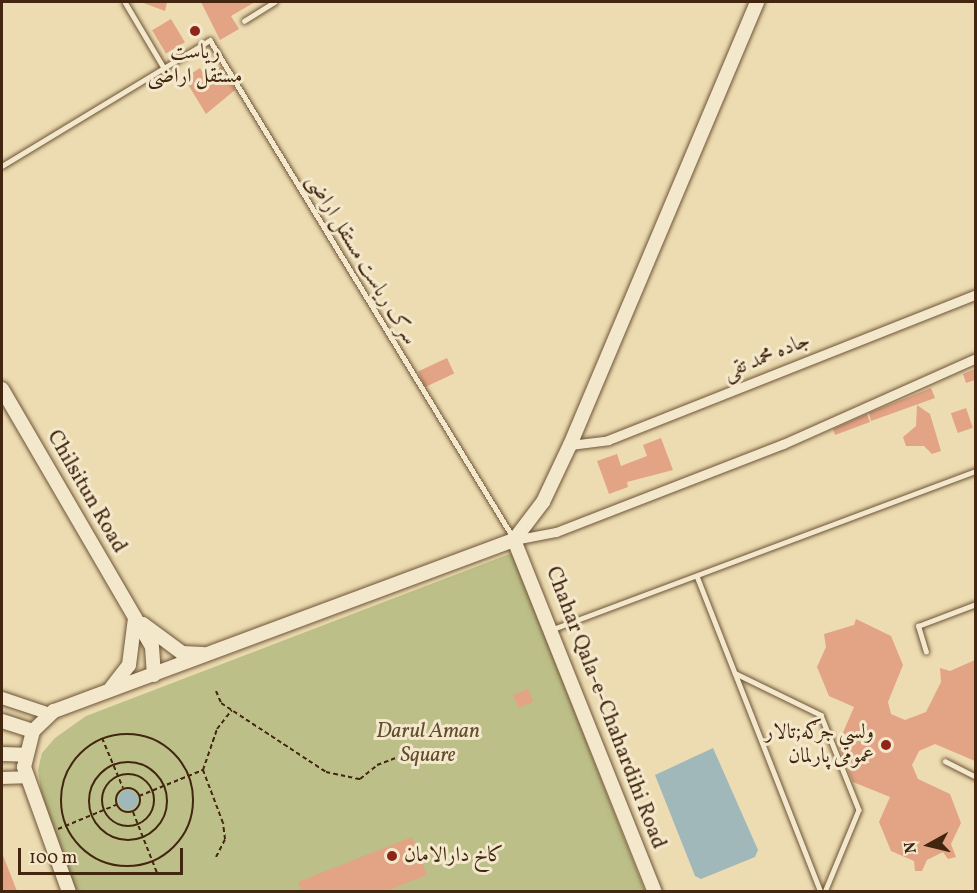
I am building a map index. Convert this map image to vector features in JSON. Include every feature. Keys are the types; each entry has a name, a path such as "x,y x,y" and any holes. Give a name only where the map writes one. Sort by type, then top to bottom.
{"main road":[{"path":"67,891 25,777 25,755 33,732 50,714 108,690 222,651 514,540 543,501 570,445 757,2"},
{"name":"Chilsitun Road","path":"2,390 135,616 152,648 154,675"},
{"name":"Chahar Qala-e-Chahardihi Road","path":"514,540 553,630 655,891"},
{"path":"135,616 182,653 222,651"},
{"path":"108,690 129,665 135,616"},
{"path":"2,721 33,732"},
{"path":"2,754 25,755"}],"street":[{"name":"جاده محمد تقی","path":"570,445 608,440 975,294"},
{"path":"514,540 556,532 783,444 975,358"},
{"path":"2,698 50,714"},
{"path":"2,778 25,777"}],"lane":[{"path":"125,2 164,68"},
{"path":"244,21 275,2"},
{"name":"سرک ریاست مستقل اراضی","path":"2,166 210,40 514,540"},
{"path":"553,630 975,471"},
{"path":"697,576 823,891"},
{"path":"926,652 918,626 975,604"},
{"path":"735,673 821,715 860,810 823,891"},
{"path":"945,761 975,777"}],"path":[{"path":"216,691 232,710 326,772 360,779 377,765 417,750"},
{"path":"216,857 225,839 223,823 203,770 217,729 232,710"},
{"path":"147,737 167,747 188,776 193,807 187,829 174,848 153,862 116,866 97,860 66,826 61,790 69,768 102,738 147,737"},
{"path":"102,738 123,789 116,805"},
{"path":"113,765 145,765 164,786 166,811 143,836 117,838 92,815 91,788 113,765"},
{"path":"123,789 139,796 203,770"},
{"path":"118,776 139,776 152,791 150,814 138,824 120,826 103,810 103,790 118,776"},
{"path":"139,796 133,812 157,873"},
{"path":"58,829 116,805 133,812"}],"green space":[{"name":"Darul Aman Square","path":"512,553 645,891 76,891 42,798 38,770 42,753 55,738 86,716"}],"water":[{"path":"713,748 758,850 755,857 701,879 695,876 655,775"},
{"path":"128,790 135,793 138,800 135,807 128,810 121,807 118,800 121,793"}],"building":[{"path":"141,2 167,2 165,11"},
{"path":"201,2 255,2 231,16 239,29 220,40"},
{"path":"171,19 185,42 166,53 152,30"},
{"path":"221,67 235,90 206,114 184,78 200,68 205,76"},
{"path":"447,358 454,373 425,387 418,372"},
{"path":"975,369 975,380 966,383 963,374"},
{"path":"931,388 935,398 871,421 869,413"},
{"path":"917,405 930,414 941,451 932,454 924,446 906,446 903,437 916,426"},
{"path":"966,408 973,428 958,433 951,413"},
{"path":"867,414 870,422 835,435 833,429"},
{"path":"661,438 673,470 627,482 628,487 609,494 597,461 617,454 621,466 647,456 643,445"},
{"name":"ولسي جرګه;تالار عمومی پارلمان","path":"856,619 891,636 903,665 888,702 891,714 905,720 926,712 941,682 940,668 950,671 975,660 975,761 935,744 919,751 912,765 918,779 950,794 961,823 951,844 956,857 948,859 943,852 927,860 922,871 915,871 914,861 891,851 879,822 890,797 853,782 838,744 854,707 829,696 817,667 826,647 824,634 854,625"},
{"path":"528,689 533,702 518,708 513,695"},
{"name":"کاخ دارالامان","path":"412,837 427,875 386,891 302,891 298,882"},
{"path":"2,853 17,891 2,891"}],"place":[{"name":"ریاست مستقل اراضی","path":"195,31"},
{"name":"ولسي جرګه;تالار عمومی پارلمان","path":"886,745"},
{"name":"کاخ دارالامان","path":"392,856"}]}
